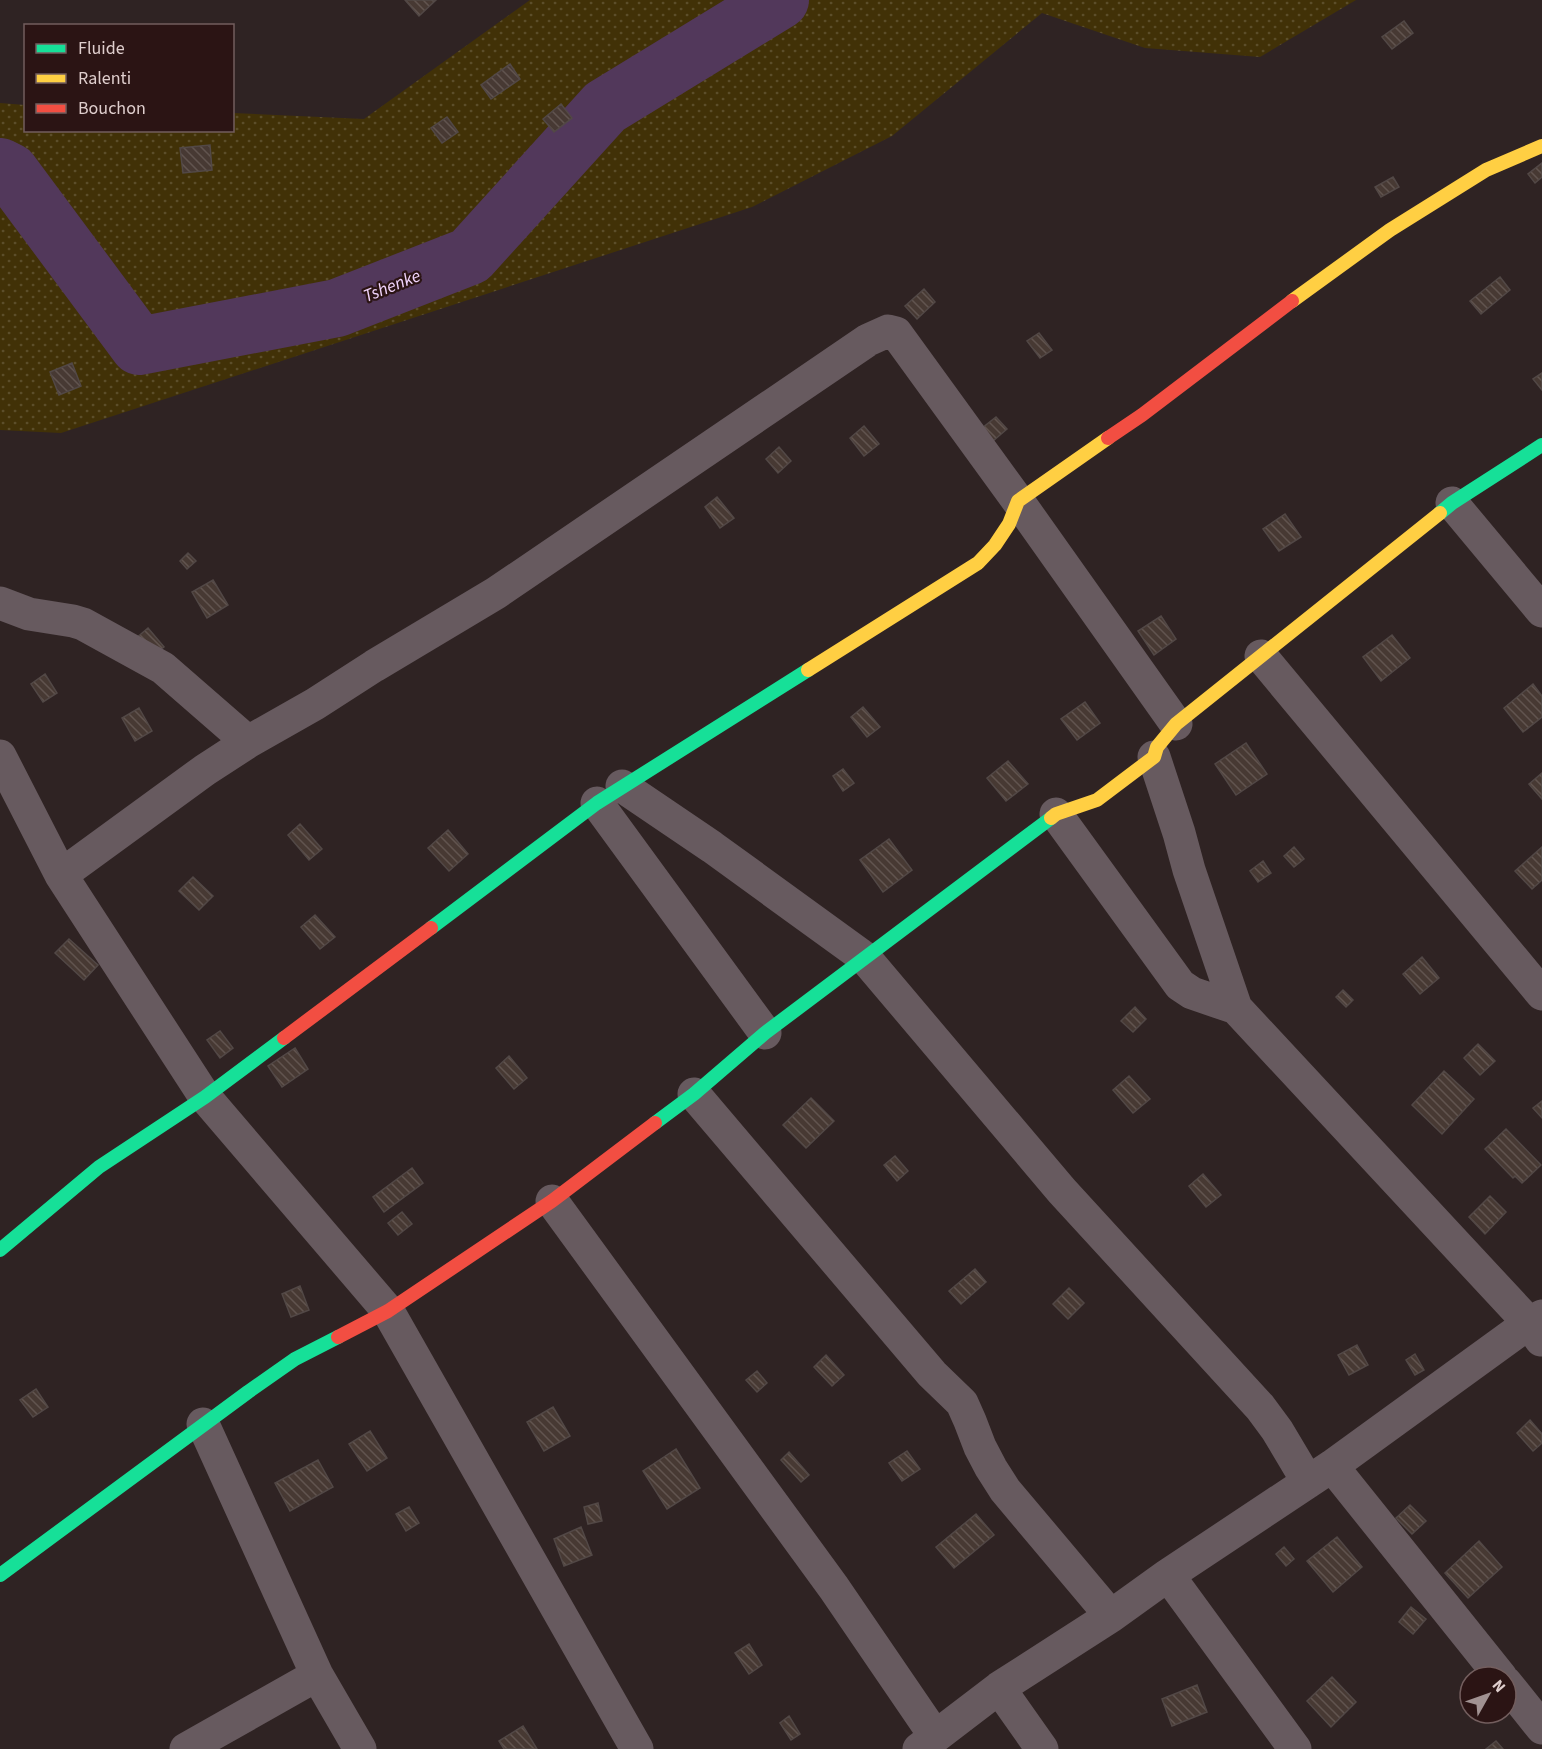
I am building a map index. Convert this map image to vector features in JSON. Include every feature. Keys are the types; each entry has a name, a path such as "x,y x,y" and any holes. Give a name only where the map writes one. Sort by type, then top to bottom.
{"street":[{"path":"0,1250 99,1167 205,1097 609,795 978,563 995,545 1009,524 1018,501 1142,415 1390,230 1485,170 1542,146"},
{"path":"61,875 205,770 496,593 858,346 888,331 896,333 1176,724"},
{"path":"552,1201 834,1588 927,1742 999,1688 1111,1616 1168,1575 1538,1327 1236,1008 1189,870 1154,757 1157,747 1176,724 1452,503 1542,445"},
{"path":"1452,503 1542,610"},
{"path":"0,603 29,614 82,624 163,668 248,742"},
{"path":"1261,656 1542,994"},
{"path":"0,756 61,875 205,1097 388,1311 637,1749"},
{"path":"0,1575 203,1424 296,1359 388,1311 552,1201 694,1094 765,1033 1056,814 1097,800 1154,757"},
{"path":"609,795 712,847 865,958 1062,1191 1260,1407 1277,1430 1320,1474 1490,1665"},
{"path":"609,795 765,1033"},
{"path":"1056,814 1180,985 1192,993 1236,1008"},
{"path":"694,1094 932,1374 962,1403 980,1447 1005,1490 1111,1616"},
{"path":"203,1424 317,1675 360,1749"},
{"path":"1168,1575 1295,1749"},
{"path":"189,1748 317,1675"},
{"path":"999,1688 1042,1749"},
{"path":"1518,1698 1542,1728"}],"shaded area":[{"path":"530,0 1356,0 1260,57 1145,48 1042,13 892,136 752,207 61,433 0,430 0,103 24,105 24,132 234,132 234,113 364,119"}],"building":[{"path":"405,0 436,0 419,16"},
{"path":"1404,21 1413,33 1392,49 1382,37"},
{"path":"510,64 520,79 491,99 481,85"},
{"path":"561,104 572,118 554,132 543,119"},
{"path":"447,117 458,132 442,143 431,128"},
{"path":"210,145 212,170 183,173 180,148"},
{"path":"1542,163 1542,177 1535,183 1528,174"},
{"path":"1393,177 1399,187 1381,197 1375,187"},
{"path":"1500,277 1510,290 1481,314 1470,301"},
{"path":"924,289 935,302 917,319 905,306"},
{"path":"1039,333 1052,350 1040,358 1027,341"},
{"path":"72,363 81,386 59,395 50,372"},
{"path":"1542,373 1542,390 1533,379"},
{"path":"996,417 1007,429 993,441 982,428"},
{"path":"864,426 879,444 864,456 850,438"},
{"path":"779,447 791,461 778,473 766,459"},
{"path":"717,497 734,518 720,528 705,507"},
{"path":"1285,514 1301,537 1279,551 1263,529"},
{"path":"188,553 196,561 187,569 180,561"},
{"path":"213,580 228,605 207,618 192,592"},
{"path":"1161,616 1176,639 1154,655 1138,631"},
{"path":"148,628 164,647 150,658 135,639"},
{"path":"1392,635 1410,658 1381,681 1363,657"},
{"path":"45,674 57,693 43,702 31,684"},
{"path":"1533,684 1542,696 1542,717 1523,732 1504,708"},
{"path":"1085,702 1100,723 1077,740 1061,719"},
{"path":"863,707 880,727 867,737 851,717"},
{"path":"139,708 152,731 135,741 122,718"},
{"path":"1246,743 1267,774 1236,795 1215,764"},
{"path":"1008,761 1028,784 1006,801 987,778"},
{"path":"843,769 854,783 843,791 833,776"},
{"path":"1542,773 1542,799 1529,784"},
{"path":"300,824 322,849 309,860 288,835"},
{"path":"448,830 468,854 449,871 428,848"},
{"path":"889,839 912,870 883,892 860,860"},
{"path":"1294,847 1304,859 1294,867 1284,856"},
{"path":"1542,847 1542,880 1532,889 1515,871"},
{"path":"1263,861 1271,873 1258,882 1250,871"},
{"path":"193,877 213,896 199,910 179,891"},
{"path":"315,915 335,937 320,949 301,927"},
{"path":"69,939 98,965 84,980 55,953"},
{"path":"1422,957 1439,978 1420,994 1403,974"},
{"path":"1343,990 1353,1000 1346,1007 1336,997"},
{"path":"1135,1007 1146,1019 1133,1032 1121,1021"},
{"path":"220,1031 233,1048 220,1058 207,1040"},
{"path":"1478,1044 1495,1061 1480,1075 1464,1058"},
{"path":"295,1048 308,1069 282,1087 268,1066"},
{"path":"509,1056 527,1078 514,1089 496,1068"},
{"path":"1444,1071 1474,1099 1442,1134 1412,1105"},
{"path":"1129,1076 1150,1099 1133,1113 1113,1090"},
{"path":"811,1098 834,1121 806,1148 783,1125"},
{"path":"1542,1101 1542,1118 1533,1108"},
{"path":"1506,1129 1541,1165 1522,1183 1515,1176 1513,1178 1485,1149"},
{"path":"895,1156 908,1171 897,1181 884,1165"},
{"path":"412,1168 423,1183 384,1212 373,1197"},
{"path":"1203,1174 1221,1195 1206,1207 1189,1186"},
{"path":"1490,1196 1506,1212 1485,1234 1469,1217"},
{"path":"402,1212 412,1224 398,1235 388,1223"},
{"path":"975,1269 986,1282 961,1304 949,1291"},
{"path":"300,1286 309,1310 291,1317 282,1294"},
{"path":"1069,1288 1084,1303 1068,1319 1053,1304"},
{"path":"1357,1345 1368,1365 1349,1375 1338,1355"},
{"path":"1415,1354 1424,1370 1415,1375 1406,1360"},
{"path":"826,1355 844,1375 832,1386 814,1367"},
{"path":"757,1371 767,1383 757,1392 746,1380"},
{"path":"36,1389 48,1407 33,1417 20,1400"},
{"path":"553,1407 570,1436 544,1451 527,1422"},
{"path":"1530,1420 1542,1434 1542,1443 1533,1451 1517,1433"},
{"path":"370,1431 387,1458 367,1471 349,1444"},
{"path":"676,1449 700,1488 667,1509 643,1471"},
{"path":"907,1451 920,1469 902,1481 889,1463"},
{"path":"789,1452 809,1475 801,1482 781,1460"},
{"path":"318,1460 333,1487 290,1511 275,1483"},
{"path":"598,1503 602,1521 588,1524 584,1507"},
{"path":"1410,1505 1426,1521 1412,1534 1396,1518"},
{"path":"409,1507 419,1523 406,1531 396,1514"},
{"path":"976,1514 994,1535 954,1568 936,1547"},
{"path":"581,1527 592,1555 564,1566 554,1539"},
{"path":"1337,1537 1362,1567 1333,1592 1307,1561"},
{"path":"1479,1541 1502,1567 1468,1598 1445,1573"},
{"path":"1284,1547 1294,1559 1286,1566 1276,1554"},
{"path":"1411,1607 1426,1619 1413,1634 1399,1622"},
{"path":"749,1644 762,1665 749,1674 735,1653"},
{"path":"1332,1677 1356,1702 1331,1727 1307,1701"},
{"path":"1197,1685 1207,1712 1172,1726 1162,1699"},
{"path":"789,1716 800,1734 791,1740 780,1723"},
{"path":"523,1726 537,1749 504,1749 499,1741"},
{"path":"1496,1741 1503,1749 1486,1749"}],"waterway":[{"name":"Tshenke","path":"0,167 10,172 139,346 337,308 470,256 605,107 780,0"}],"traffic: fast":[{"path":"1440,513 1542,445"},
{"path":"431,928 597,803 808,670"},
{"path":"655,1123 694,1094 765,1033 1051,818"},
{"path":"0,1250 99,1167 205,1097 284,1038"},
{"path":"0,1575 248,1392 295,1359 338,1337"}],"traffic: slow":[{"path":"1292,301 1390,230 1486,170 1542,146"},
{"path":"808,670 978,563 995,545 1009,524 1018,501 1108,438"},
{"path":"1051,818 1056,814 1097,800 1154,757 1157,747 1176,724 1440,513"}],"traffic: jam":[{"path":"1108,438 1142,415 1292,301"},
{"path":"284,1038 431,928"},
{"path":"338,1337 388,1311 552,1201 655,1123"}]}
